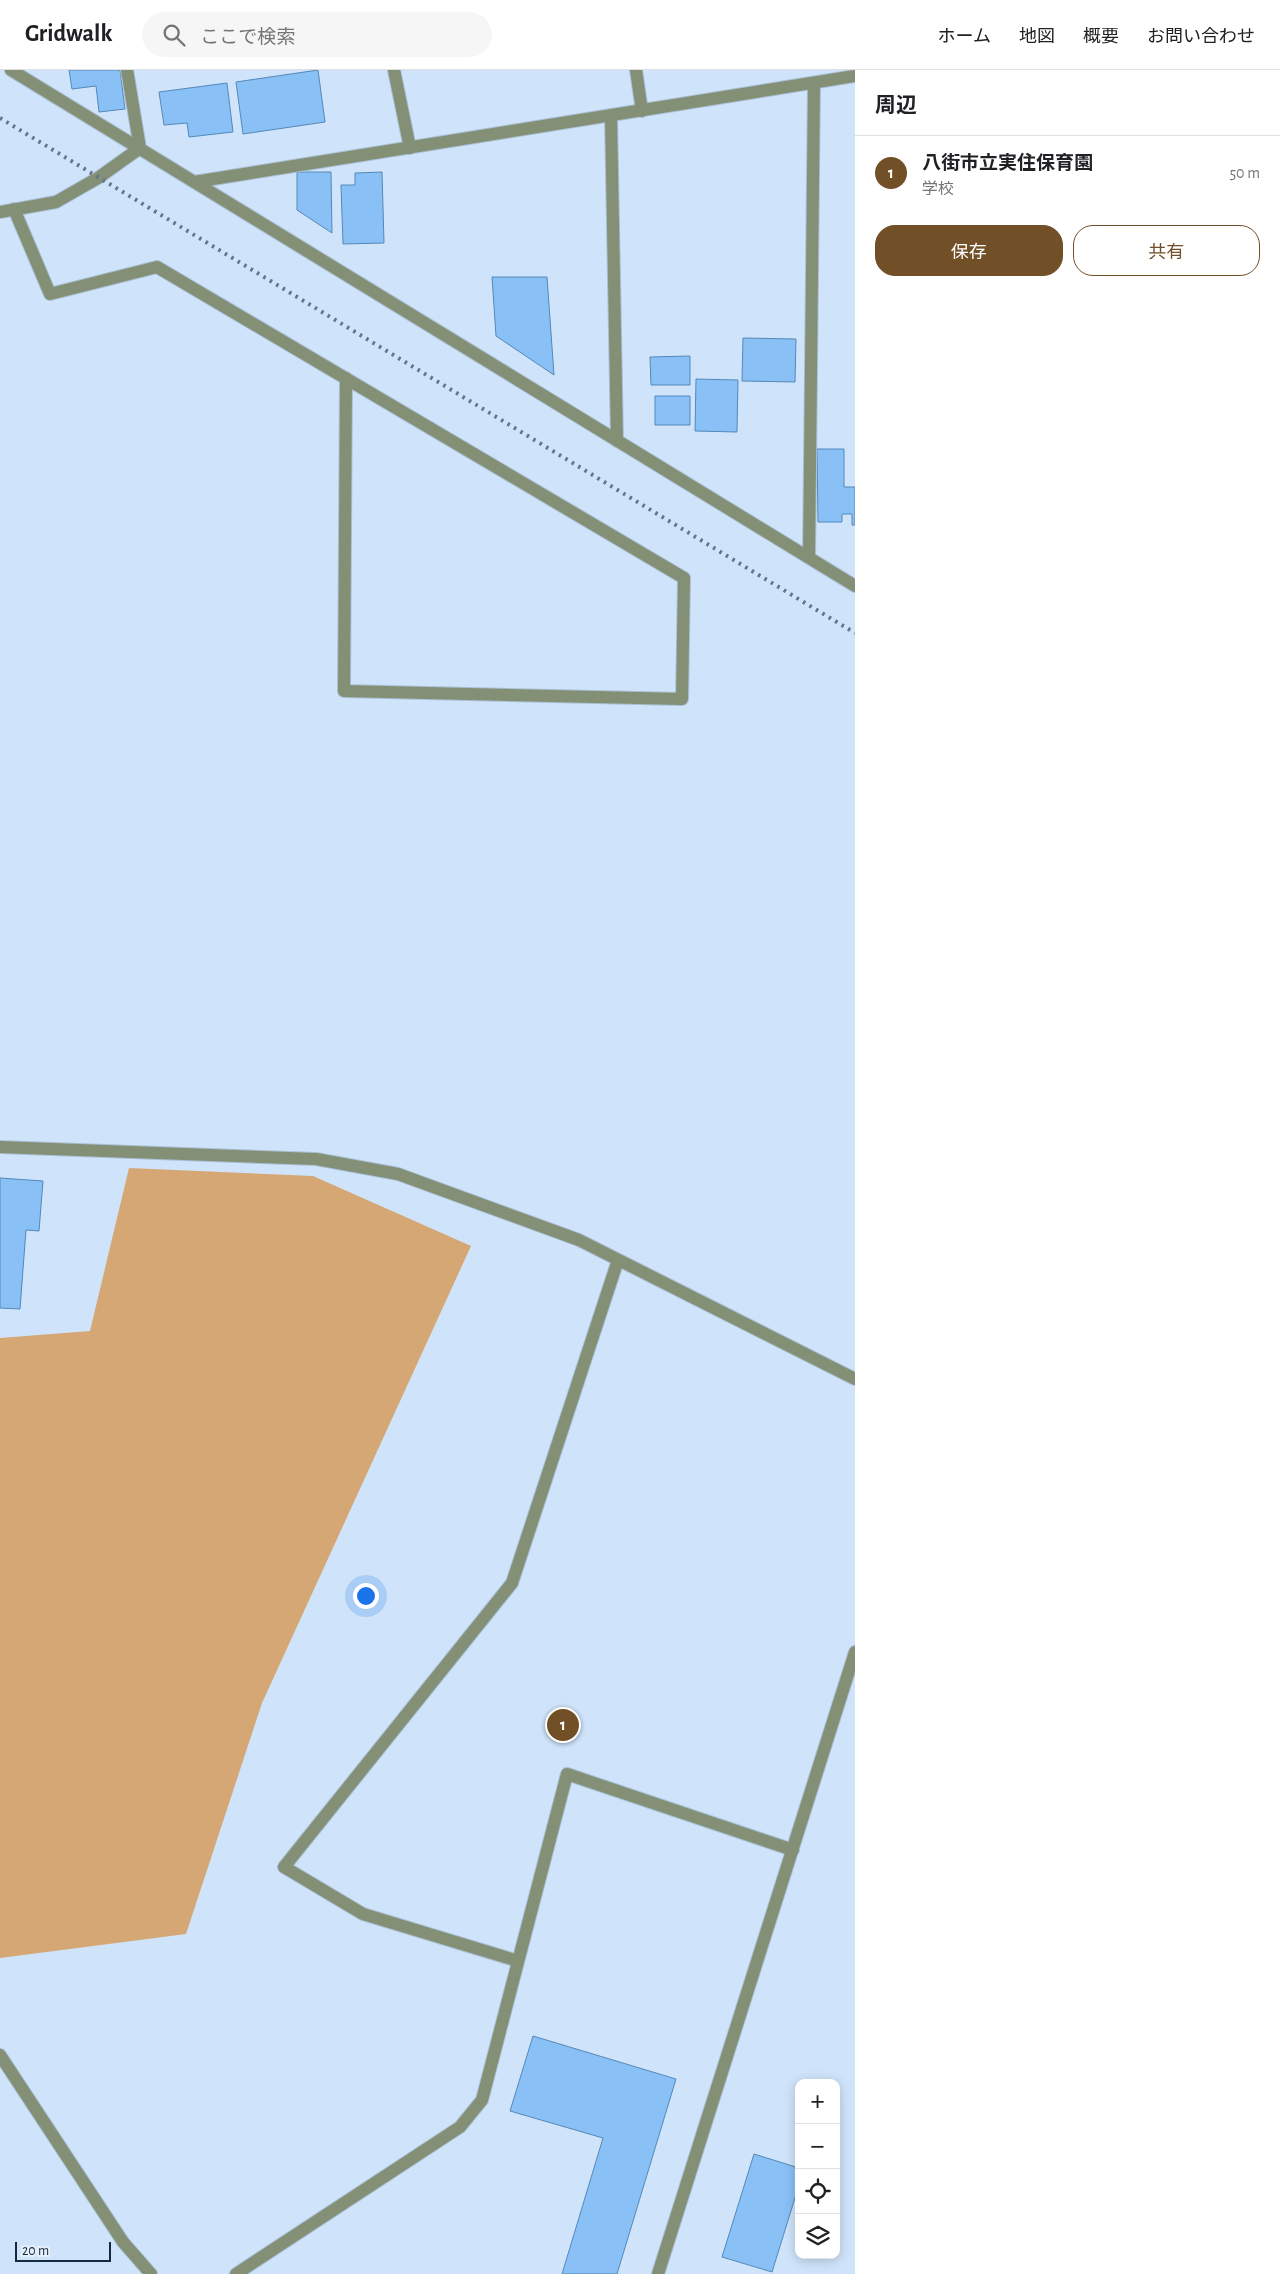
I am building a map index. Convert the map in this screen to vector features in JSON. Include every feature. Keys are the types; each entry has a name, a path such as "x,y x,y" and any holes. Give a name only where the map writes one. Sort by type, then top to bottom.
{"street":[{"path":"11,70 855,586"},
{"path":"127,70 140,148"},
{"path":"394,70 410,148"},
{"path":"636,70 642,111"},
{"path":"194,182 814,83 826,75 855,76"},
{"path":"809,558 814,83"},
{"path":"611,116 617,441"},
{"path":"0,212 56,202 98,178 140,148"},
{"path":"14,209 50,294 156,266 346,378 684,578 682,699 344,691 346,378"},
{"path":"0,1147 326,1161 398,1174 579,1240 855,1379"},
{"path":"518,1961 363,1914 284,1866 512,1583 618,1260"},
{"path":"658,2274 855,1652"},
{"path":"236,2274 460,2127 482,2100 567,1774 793,1850"},
{"path":"0,2055 123,2242 151,2274"}],"shaded area":[{"path":"129,1168 313,1176 471,1246 262,1703 186,1934 0,1958 0,1338 90,1331"}],"building":[{"path":"69,70 120,70 125,109 99,112 96,86 72,89"},
{"path":"318,70 325,122 243,134 236,82"},
{"path":"227,83 233,132 189,137 187,123 164,125 159,92"},
{"path":"297,172 331,172 332,233 297,210"},
{"path":"382,172 384,243 343,244 341,185 355,185 355,173"},
{"path":"492,277 547,277 554,375 496,336"},
{"path":"743,338 796,339 795,382 742,381"},
{"path":"690,356 690,385 651,385 650,357"},
{"path":"696,379 738,380 737,432 695,431"},
{"path":"655,396 690,396 690,425 655,425"},
{"path":"817,449 844,449 844,487 855,487 855,525 852,525 852,514 842,514 842,522 818,522"},
{"path":"0,1178 43,1181 39,1231 26,1230 20,1309 0,1308"},
{"path":"533,2036 676,2079 617,2274 562,2274 603,2138 510,2111"},
{"path":"754,2154 795,2167 795,2198 772,2272 722,2257"}],"railway":[{"path":"0,118 855,633"}],"place":[{"name":"八街市立実住保育園","path":"563,1725"}]}
